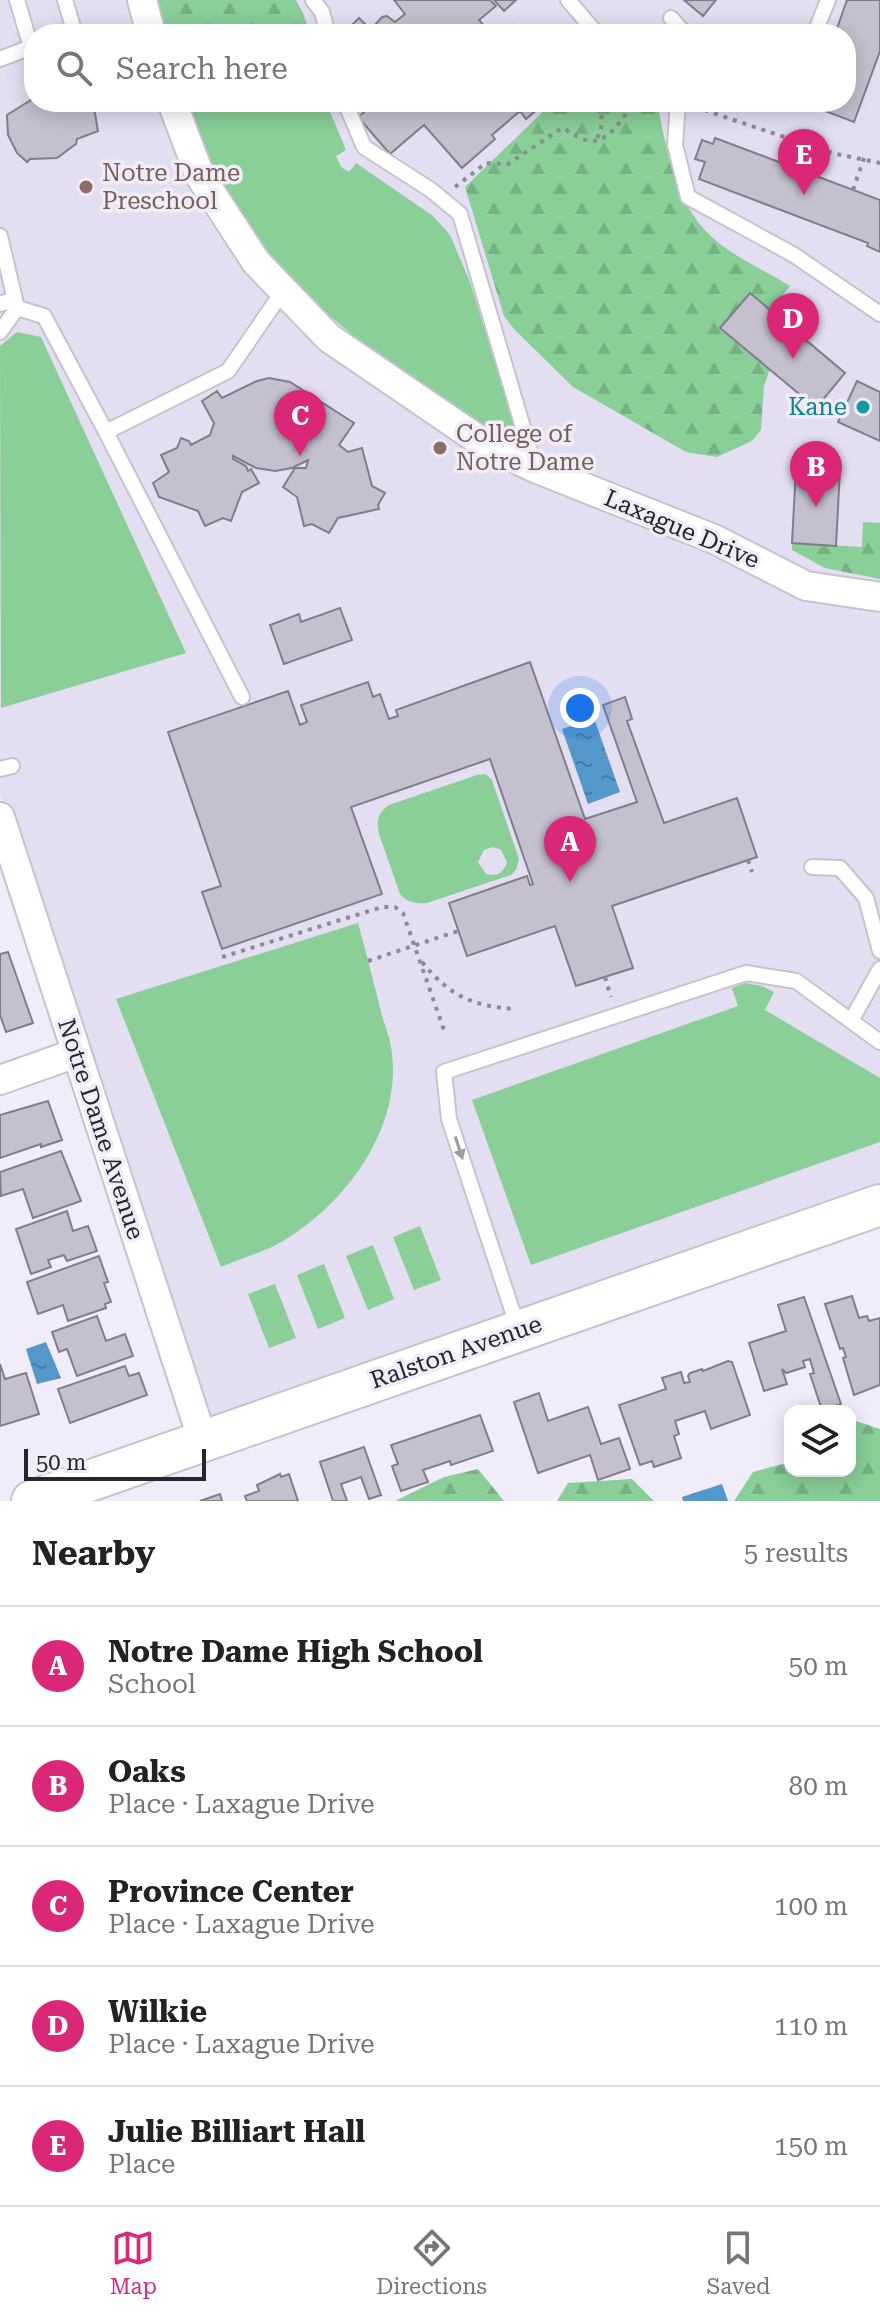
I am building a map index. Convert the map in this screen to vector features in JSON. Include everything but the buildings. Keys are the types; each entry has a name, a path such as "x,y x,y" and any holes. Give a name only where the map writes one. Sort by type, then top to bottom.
{"main road":[{"name":"Ralston Avenue","path":"32,1501 880,1205"}],"street":[{"path":"142,0 148,24"},
{"name":"Laxague Drive","path":"176,112 202,179 256,262 329,338 483,443 535,468 714,539 806,586 880,597"},
{"name":"Notre Dame Avenue","path":"0,817 203,1441"},
{"path":"0,1080 76,1053"}],"lane":[{"path":"17,0 25,24"},
{"path":"65,0 72,24"},
{"path":"313,0 322,12 325,24"},
{"path":"568,0 588,24"},
{"path":"818,24 828,0"},
{"path":"671,18 676,24"},
{"path":"0,59 24,50"},
{"path":"349,112 364,147 460,214 535,468"},
{"path":"676,112 675,145 688,197 794,255 880,314"},
{"path":"0,236 16,304 0,332"},
{"path":"106,432 228,371 283,291"},
{"path":"0,304 16,304 44,316 242,697"},
{"path":"812,867 840,868 866,898 880,951"},
{"path":"851,1021 880,969"},
{"path":"519,1330 449,1119 444,1072 746,973 796,981 880,1042"}],"path":[{"path":"595,140 601,131 602,112"},
{"path":"441,198 486,163 508,164 559,129 589,141 595,140 613,130 626,112"},
{"path":"713,112 832,153 880,163"},
{"path":"853,190 864,158"},
{"path":"748,860 752,872"},
{"path":"222,957 389,906 400,909 445,1033"},
{"path":"368,961 458,931"},
{"path":"419,956 437,979 459,997 492,1008 515,1009"},
{"path":"605,977 611,997"}],"shaded area":[{"name":"College of Notre Dame","path":"0,0 880,0 880,1201 214,1439 0,795"}],"green space":[{"path":"153,0 296,0 307,24 160,24"},
{"path":"188,112 330,112 346,150 336,156 341,167 349,172 356,163 433,216 450,235 470,282 518,444 511,443 384,362 303,293 258,240 221,186"},
{"path":"543,112 659,112 670,163 693,215 720,244 790,286 771,310 750,293 770,369 764,386 761,430 752,441 717,457 686,452 573,387 504,316 465,187"},
{"path":"17,332 41,337 186,653 1,708 0,346"},
{"path":"863,522 880,523 880,579 825,568 792,550 792,543 862,547"},
{"path":"486,774 492,780 519,859 516,870 511,875 427,903 406,899 400,894 379,834 380,814 389,805","holes":["493,847 501,850 507,862 504,869 496,874 486,874 478,862 484,850"]},
{"path":"358,923 392,1054 392,1082 378,1137 347,1186 306,1225 276,1245 221,1267 116,999"},
{"path":"745,983 774,992 765,1010 880,1078 880,1142 531,1265 472,1100 738,1006 732,988"},
{"path":"420,1226 441,1280 414,1290 393,1237"},
{"path":"373,1245 394,1299 368,1310 346,1256"},
{"path":"324,1264 345,1318 318,1329 297,1275"},
{"path":"275,1284 296,1338 269,1348 248,1294"},
{"path":"856,1421 880,1429 880,1501 734,1501 753,1472 784,1464 784,1477 856,1477"},
{"path":"478,1469 504,1501 395,1501 444,1477"},
{"path":"632,1479 654,1501 557,1501 568,1483"}],"water":[{"path":"594,718 620,792 588,804 562,729"},
{"path":"46,1342 61,1378 37,1384 26,1349"},
{"path":"722,1484 728,1501 683,1501 682,1497"}],"place":[{"name":"Notre Dame Preschool","path":"86,187"},
{"name":"Julie Billiart Hall","path":"804,195"},
{"name":"Wilkie","path":"793,359"},
{"name":"Kane","path":"863,407"},
{"name":"College of Notre Dame","path":"440,448"},
{"name":"Province Center","path":"300,456"},
{"name":"Oaks","path":"816,507"},
{"name":"Notre Dame High School","path":"570,882"}]}
